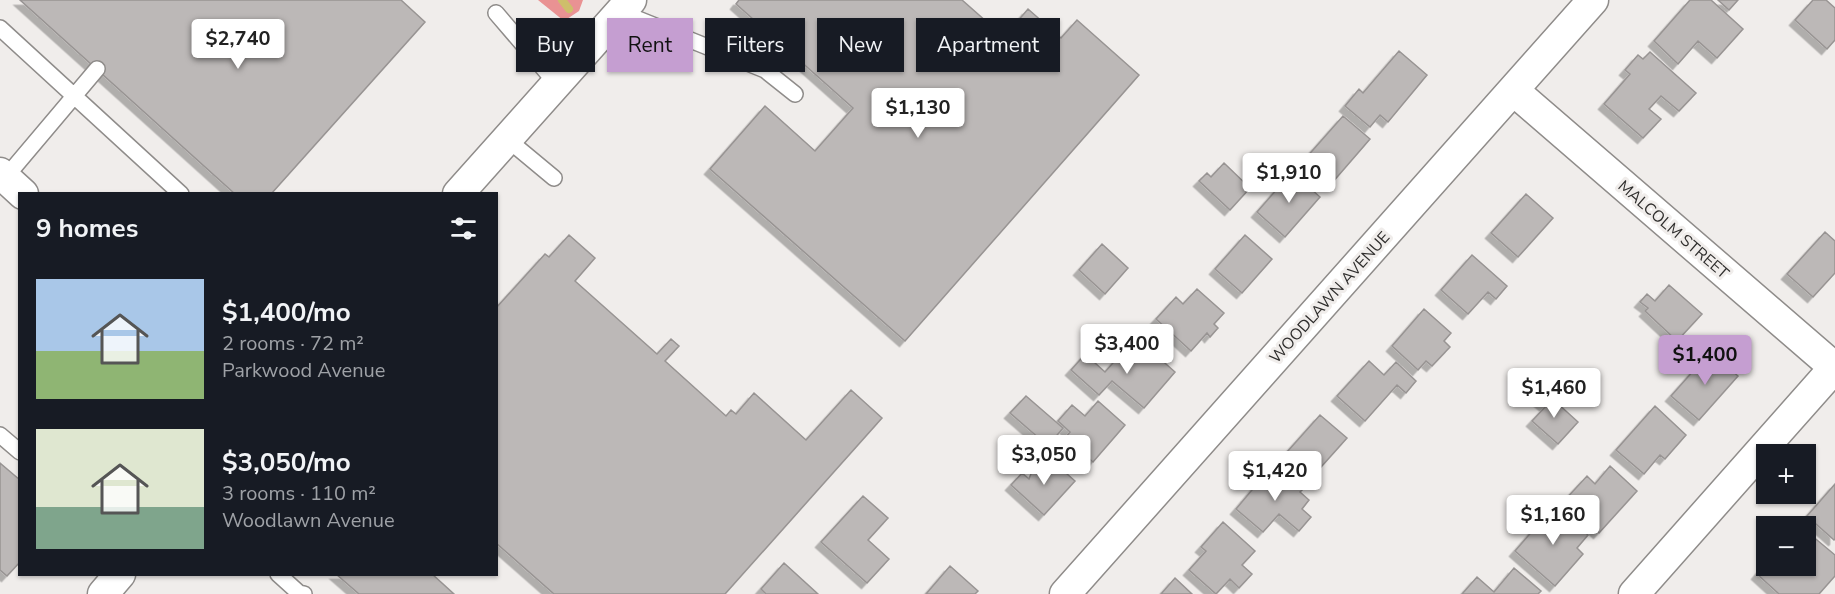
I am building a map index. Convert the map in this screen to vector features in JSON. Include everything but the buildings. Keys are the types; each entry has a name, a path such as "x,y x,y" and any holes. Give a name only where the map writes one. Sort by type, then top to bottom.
{"street":[{"name":"WOODLAWN AVENUE","path":"1065,594 1593,0"},
{"path":"460,192 556,83 620,4"},
{"name":"MALCOLM STREET","path":"1513,90 1835,367"},
{"path":"1634,594 1835,367"},
{"path":"103,594 118,576"}],"lane":[{"path":"620,4 765,70 795,94"},
{"path":"496,13 556,83"},
{"path":"0,28 180,192"},
{"path":"10,181 97,69"},
{"path":"507,139 554,178"},
{"path":"0,435 18,450"},
{"path":"280,576 299,593 304,594"}],"shaded area":[{"path":"538,0 583,0 579,11 568,18 560,18"}],"waterway":[{"path":"562,0 569,9"}]}
